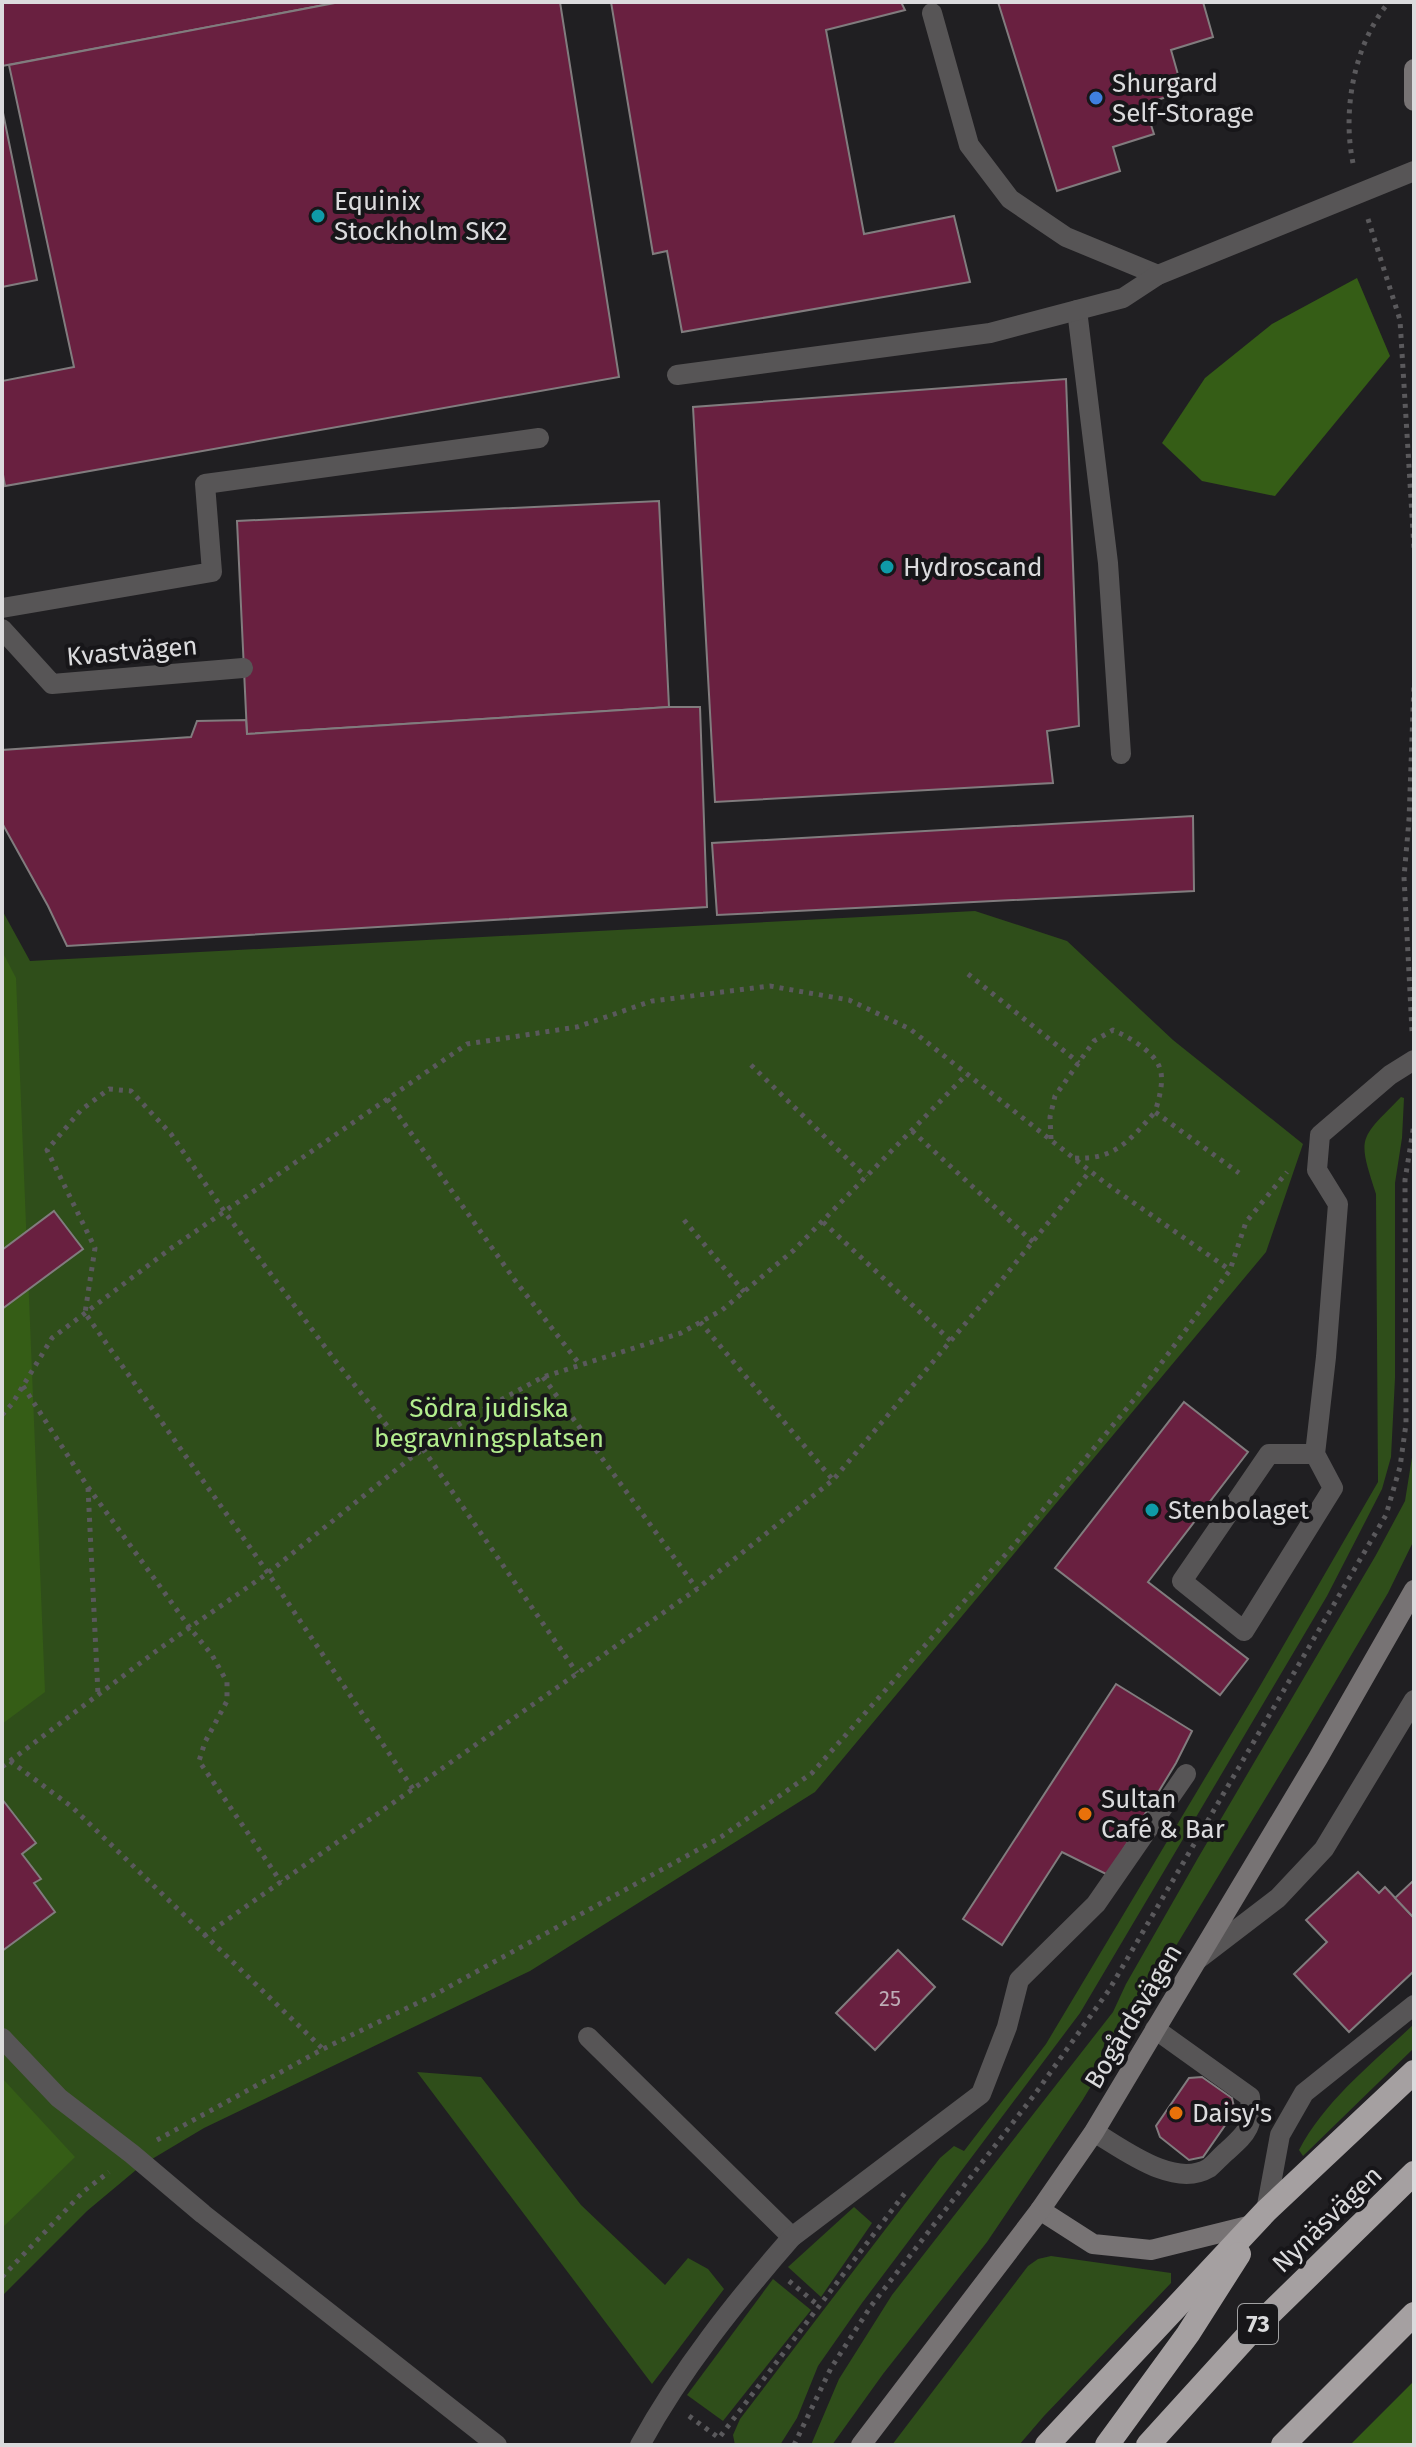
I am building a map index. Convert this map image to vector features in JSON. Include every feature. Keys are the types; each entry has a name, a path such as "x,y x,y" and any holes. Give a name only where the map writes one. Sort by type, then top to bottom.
{"highway":[{"path":"1047,2445 1261,2218 1414,2072"},
{"name":"Nynäsvägen","path":"1148,2445 1249,2334 1414,2173"},
{"path":"1107,2445 1224,2281 1261,2218"},
{"path":"1284,2443 1414,2314"},
{"path":"1284,2443 1414,2333"}],"street":[{"path":"932,13 969,145 1010,199 1066,237 1158,275"},
{"path":"1414,69 1414,101"},
{"path":"677,375 990,333 1123,298 1158,275 1414,171"},
{"path":"1077,310 1108,563 1121,754"},
{"path":"2,608 212,572 205,484 539,438"},
{"name":"Kvastvägen","path":"2,629 52,684 243,668"},
{"path":"1315,1454 1269,1454 1182,1581 1244,1631 1333,1488 1315,1454 1338,1204 1317,1170 1320,1135 1390,1075 1414,1060"},
{"name":"Bogårdsvägen","path":"861,2445 1040,2210 1094,2132 1411,1603"},
{"path":"1197,1960 1278,1898 1324,1849 1414,1700"},
{"path":"640,2445 666,2398 792,2237 981,2094 1007,2027 1019,1980 1096,1904 1186,1774"},
{"path":"1040,2210 1093,2244 1151,2250 1261,2218 1280,2135 1304,2093 1414,2005"},
{"path":"1094,2132 1163,2171 1183,2174 1207,2169 1246,2134 1252,2116 1250,2097 1155,2029"},
{"path":"588,2037 792,2237"},
{"path":"2,2038 59,2098 497,2445"}],"path":[{"path":"1389,2 1374,20 1353,78 1349,144 1359,194 1400,320 1414,548"},
{"path":"1413,1043 1404,877 1414,684"},
{"path":"968,974 1079,1063"},
{"path":"2,1415 52,1338 224,1211 467,1044 577,1027 652,1001 770,986 849,1000 910,1029 1090,1171 1230,1270"},
{"path":"1051,1140 1050,1117 1055,1096 1094,1041 1113,1030 1135,1040 1159,1066 1161,1090 1155,1112 1131,1140 1111,1154 1090,1159 1075,1158"},
{"path":"751,1065 866,1177"},
{"path":"2,1767 268,1573 412,1457 471,1416 543,1377 681,1333 722,1310 794,1250 967,1074"},
{"path":"412,1457 337,1363 171,1134 131,1091 109,1089 81,1110 47,1150 95,1248 85,1313 268,1573 413,1789"},
{"path":"387,1099 514,1279 581,1366"},
{"path":"1155,1112 1239,1173"},
{"path":"912,1131 1033,1242"},
{"path":"2,2277 84,2191 132,2154 323,2049 434,1995 721,1837 812,1773 1014,1545 1137,1396 1230,1270 1246,1222 1320,1135"},
{"path":"204,1936 697,1589 833,1480 1090,1171"},
{"path":"684,1220 744,1292"},
{"path":"823,1221 951,1341"},
{"path":"700,1322 833,1480"},
{"path":"543,1377 697,1589"},
{"path":"23,1386 88,1487 212,1655 227,1682 227,1701 205,1742 199,1761 281,1882"},
{"path":"423,1449 577,1673"},
{"path":"88,1487 98,1695"},
{"path":"10,1761 72,1807 323,2049"},
{"path":"666,2398 719,2438 909,2187"}],"green space":[{"path":"1357,278 1390,356 1275,496 1202,481 1162,443 1205,378 1272,324"},
{"name":"Södra judiska begravningsplatsen","path":"2,910 30,961 975,911 1067,941 1173,1040 1303,1144 1266,1252 815,1792 530,1971 204,2128 142,2165 87,2211 2,2296"},
{"path":"2,951 16,978 45,1692 2,1724"},
{"path":"1401,1097 1404,1098 1402,1138 1395,1183 1395,1378 1391,1457 1382,1489 1327,1596 1080,2013 818,2366 797,2418 780,2445 735,2445 733,2435 740,2419 940,2158 954,2146 964,2151 1046,2044 1378,1482 1376,1194 1364,1149 1370,1131"},
{"path":"1414,1445 1414,1540 1388,1593 1305,1733 1082,2101 987,2242 883,2374 832,2445 811,2445 839,2379 892,2295 1113,2012 1198,1858 1405,1501"},
{"path":"1414,2024 1414,2048 1303,2156 1299,2150 1336,2098"},
{"path":"417,2072 481,2077 581,2205 665,2285 688,2258 708,2269 724,2289 652,2384"},
{"path":"2,2078 75,2157 2,2228"},
{"path":"854,2207 872,2223 821,2297 788,2267"},
{"path":"1051,2256 1171,2273 1171,2283 1019,2445 892,2445 1028,2266 1038,2259"},
{"path":"773,2279 811,2310 723,2421 687,2395"},
{"path":"1414,2381 1414,2445 1350,2445"}],"building":[{"path":"2,2 340,2 2,66"},
{"name":"Equinix Stockholm SK2","path":"340,2 560,2 619,377 5,486 2,469 2,381 74,367 9,65"},
{"path":"611,2 901,2 905,10 826,30 864,234 954,216 970,282 682,332 667,251 653,254"},
{"name":"Shurgard Self-Storage","path":"998,2 1203,2 1213,37 1171,50 1183,92 1144,104 1154,134 1113,147 1120,171 1057,191"},
{"path":"2,108 37,280 2,287"},
{"name":"Hydroscand","path":"1066,379 1079,726 1047,731 1053,783 715,802 693,407"},
{"path":"659,501 669,707 247,734 237,521"},
{"path":"700,707 707,907 67,946 2,823 2,750 191,737 197,721 246,720 247,734"},
{"path":"1193,816 1194,891 717,915 712,843"},
{"path":"54,1211 83,1249 2,1309 2,1250"},
{"name":"Stenbolaget","path":"1184,1402 1248,1452 1148,1582 1248,1659 1220,1695 1055,1568"},
{"path":"1116,1684 1192,1731 1108,1875 1062,1852 1002,1945 963,1919"},
{"path":"2,1799 36,1843 22,1854 41,1879 34,1883 55,1912 2,1951"},
{"path":"1358,1872 1379,1893 1385,1887 1414,1918 1414,1971 1349,2032 1294,1974 1327,1942 1306,1920"},
{"path":"1414,1880 1414,1918 1395,1898"},
{"path":"898,1950 935,1987 875,2050 836,2013"},
{"path":"1202,2077 1232,2098 1235,2111 1203,2157 1189,2160 1160,2137 1156,2126 1189,2078"}],"place":[{"name":"Shurgard Self-Storage","path":"1096,98"},
{"name":"Equinix Stockholm SK2","path":"318,216"},
{"name":"Hydroscand","path":"887,567"},
{"name":"Stenbolaget","path":"1152,1510"},
{"name":"Sultan Café & Bar","path":"1085,1814"},
{"name":"Daisy's","path":"1176,2113"}]}
